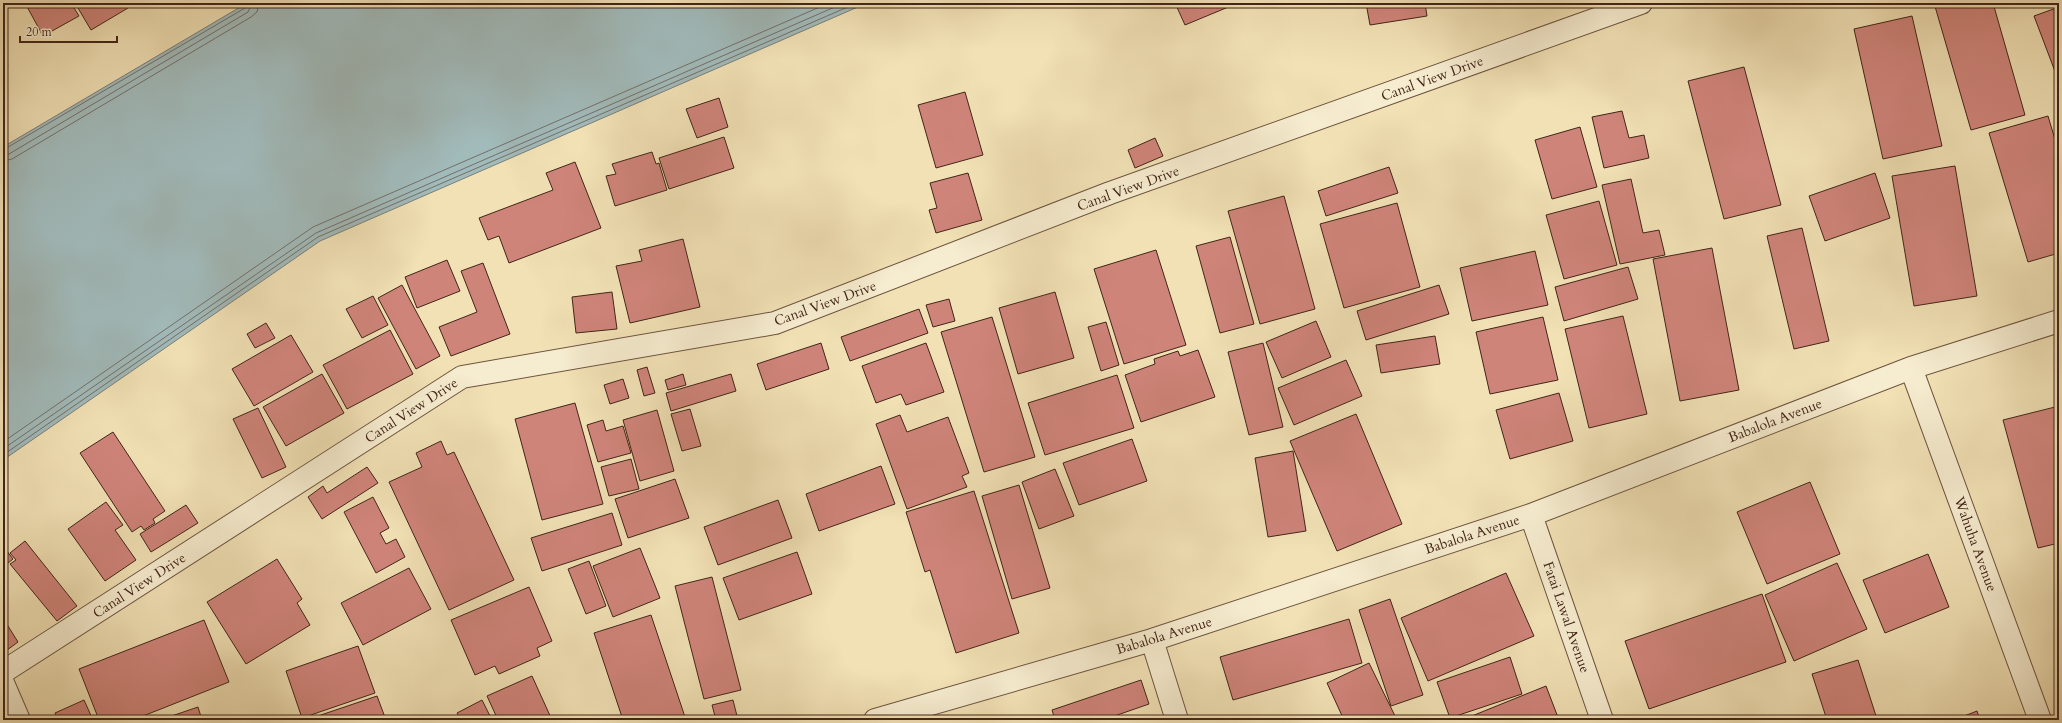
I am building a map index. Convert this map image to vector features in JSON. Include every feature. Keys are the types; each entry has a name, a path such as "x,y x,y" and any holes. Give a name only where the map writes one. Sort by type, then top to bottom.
{"street":[{"name":"Canal View Drive","path":"3,672 462,377 775,322 1110,194 1641,3"},
{"name":"Babalola Avenue","path":"875,720 1152,640 1531,515 1911,368 2059,321"},
{"name":"Wahuha Avenue","path":"1911,368 2040,720"},
{"name":"Fatai Lawal Avenue","path":"1531,515 1602,720"},
{"path":"1152,640 1177,720"},
{"path":"3,683 19,720"}],"water":[{"path":"247,3 867,3 320,241 3,460 3,147"}],"building":[{"path":"25,3 71,3 79,16 43,36"},
{"path":"75,3 126,3 128,8 91,30"},
{"path":"1175,3 1238,3 1185,25"},
{"path":"1366,3 1425,3 1427,16 1370,25"},
{"path":"1934,3 1993,3 2025,115 1971,130"},
{"path":"2059,7 2059,82 2034,16"},
{"path":"1912,16 1942,146 1883,159 1854,29"},
{"path":"3,57 8,66 3,69"},
{"path":"1744,67 1781,205 1724,219 1688,81"},
{"path":"965,92 983,155 936,168 918,105"},
{"path":"719,98 728,127 697,138 686,109"},
{"path":"1622,111 1629,138 1644,135 1649,158 1604,168 1592,117"},
{"path":"2048,116 2059,153 2059,253 2028,262 1989,133"},
{"path":"1580,127 1597,187 1552,199 1535,140"},
{"path":"724,137 734,168 669,189 659,158"},
{"path":"1155,138 1163,156 1135,168 1128,150"},
{"path":"652,152 656,164 659,163 667,190 615,206 606,176 616,174 612,164"},
{"path":"575,162 601,228 509,263 499,236 488,240 479,218 553,190 546,173"},
{"path":"1955,166 1977,296 1914,306 1892,176"},
{"path":"1389,167 1398,193 1326,216 1318,191"},
{"path":"968,173 982,220 936,233 929,210 937,208 930,183"},
{"path":"1875,173 1890,218 1825,241 1809,196"},
{"path":"1631,179 1643,233 1659,230 1665,255 1620,264 1602,185"},
{"path":"1284,196 1315,309 1260,324 1228,211"},
{"path":"1599,201 1617,265 1564,279 1546,215"},
{"path":"1397,203 1420,287 1344,308 1320,224"},
{"path":"1802,228 1829,341 1794,349 1767,236"},
{"path":"1230,237 1254,324 1220,333 1196,246"},
{"path":"683,239 700,307 630,323 616,266 642,261 639,250"},
{"path":"1712,248 1739,390 1680,401 1653,259"},
{"path":"1156,250 1186,345 1124,364 1094,269"},
{"path":"1535,251 1548,305 1472,321 1460,268"},
{"path":"447,260 460,291 417,308 405,277"},
{"path":"483,263 510,334 451,356 439,327 477,312 461,271"},
{"path":"1628,267 1638,299 1564,321 1555,287"},
{"path":"402,285 440,356 416,369 378,298"},
{"path":"1439,285 1449,314 1366,340 1357,311"},
{"path":"612,292 617,329 576,333 572,297"},
{"path":"1055,292 1074,358 1018,374 999,308"},
{"path":"373,296 388,325 362,338 346,309"},
{"path":"949,299 955,321 933,327 926,305"},
{"path":"919,309 928,333 850,361 841,337"},
{"path":"1623,316 1647,414 1589,428 1565,329"},
{"path":"992,317 1035,457 984,472 941,332"},
{"path":"1543,317 1558,380 1490,394 1476,332"},
{"path":"1316,321 1331,357 1282,378 1266,342"},
{"path":"1106,322 1119,365 1101,371 1088,327"},
{"path":"266,323 275,338 255,348 247,334"},
{"path":"390,330 413,374 347,409 323,365"},
{"path":"291,335 313,372 254,406 232,369"},
{"path":"1435,336 1440,364 1381,373 1376,345"},
{"path":"821,343 829,369 766,390 757,364"},
{"path":"926,343 944,392 906,405 901,394 876,403 862,366"},
{"path":"1263,343 1283,427 1249,435 1228,352"},
{"path":"1198,350 1215,397 1141,422 1125,375 1155,364 1154,359 1178,351 1180,356"},
{"path":"1346,360 1362,396 1294,425 1278,388"},
{"path":"647,367 655,393 644,396 637,370"},
{"path":"322,374 344,413 286,446 263,407"},
{"path":"683,374 686,385 668,390 665,380"},
{"path":"731,374 736,391 671,411 666,393"},
{"path":"1117,375 1134,428 1045,455 1028,403"},
{"path":"623,379 629,398 610,404 604,385"},
{"path":"1559,393 1573,441 1510,459 1496,410"},
{"path":"575,403 603,504 542,520 515,419"},
{"path":"2059,406 2059,543 2038,548 2003,420"},
{"path":"258,408 286,467 262,478 233,419"},
{"path":"690,409 701,446 682,451 671,414"},
{"path":"657,410 674,471 640,481 623,420"},
{"path":"1356,414 1402,524 1337,551 1290,441"},
{"path":"900,415 907,432 948,417 969,473 962,476 967,487 907,509 876,424"},
{"path":"603,420 606,431 623,426 631,453 598,462 587,425"},
{"path":"113,432 165,511 153,519 155,523 144,530 141,526 132,532 80,453"},
{"path":"1132,439 1147,481 1079,505 1063,463"},
{"path":"441,441 447,455 454,452 514,580 449,610 389,482 422,467 416,453"},
{"path":"1293,451 1306,531 1268,537 1255,458"},
{"path":"631,459 639,489 609,496 601,467"},
{"path":"881,466 895,504 819,531 806,494"},
{"path":"367,467 378,483 322,519 308,497 323,486 327,493"},
{"path":"1055,469 1074,516 1039,529 1022,482"},
{"path":"675,479 689,518 628,538 615,499"},
{"path":"1810,482 1840,554 1767,584 1737,512"},
{"path":"1019,485 1050,588 1012,599 982,496"},
{"path":"974,491 1019,633 956,653 930,570 925,572 906,512"},
{"path":"373,497 389,528 380,533 386,544 396,539 405,557 376,573 344,512"},
{"path":"778,500 792,538 718,565 704,527"},
{"path":"106,502 123,525 115,530 136,560 105,581 68,529"},
{"path":"186,505 198,523 151,552 140,534"},
{"path":"612,513 622,545 542,571 531,538"},
{"path":"25,541 77,606 57,621 10,564 16,560 10,553"},
{"path":"3,546 13,559 3,567"},
{"path":"640,548 660,598 613,617 593,566"},
{"path":"797,552 812,594 739,620 723,578"},
{"path":"1928,554 1949,607 1885,633 1863,580"},
{"path":"277,559 302,599 297,603 310,625 246,664 207,602"},
{"path":"589,561 606,606 586,614 568,569"},
{"path":"1837,563 1867,629 1794,661 1765,595"},
{"path":"409,568 431,609 363,645 341,603"},
{"path":"1506,573 1534,636 1428,681 1401,618"},
{"path":"712,577 741,690 704,699 675,586"},
{"path":"529,587 552,641 537,648 540,656 499,674 495,666 475,675 451,620"},
{"path":"1762,594 1786,662 1649,709 1625,641"},
{"path":"1390,599 1423,695 1391,706 1359,610"},
{"path":"651,615 686,720 623,720 594,633"},
{"path":"3,618 18,642 3,653"},
{"path":"1349,619 1362,663 1233,700 1220,657"},
{"path":"204,620 229,682 133,720 99,720 79,669"},
{"path":"358,646 375,693 302,718 286,671"},
{"path":"1510,657 1522,694 1450,718 1437,682"},
{"path":"1858,660 1877,719 1827,720 1812,674"},
{"path":"1369,663 1397,720 1344,720 1327,683"},
{"path":"532,676 552,720 498,720 487,696"},
{"path":"1141,680 1149,704 1103,720 1055,720 1052,710"},
{"path":"1546,686 1559,720 1462,720"},
{"path":"377,696 386,720 313,720 312,718"},
{"path":"84,700 93,720 58,720 55,713"},
{"path":"482,700 492,720 453,720 459,717 457,713"},
{"path":"733,700 738,720 716,720 712,705"},
{"path":"198,707 202,720 160,720"},
{"path":"1977,711 1980,720 1954,720"}]}
